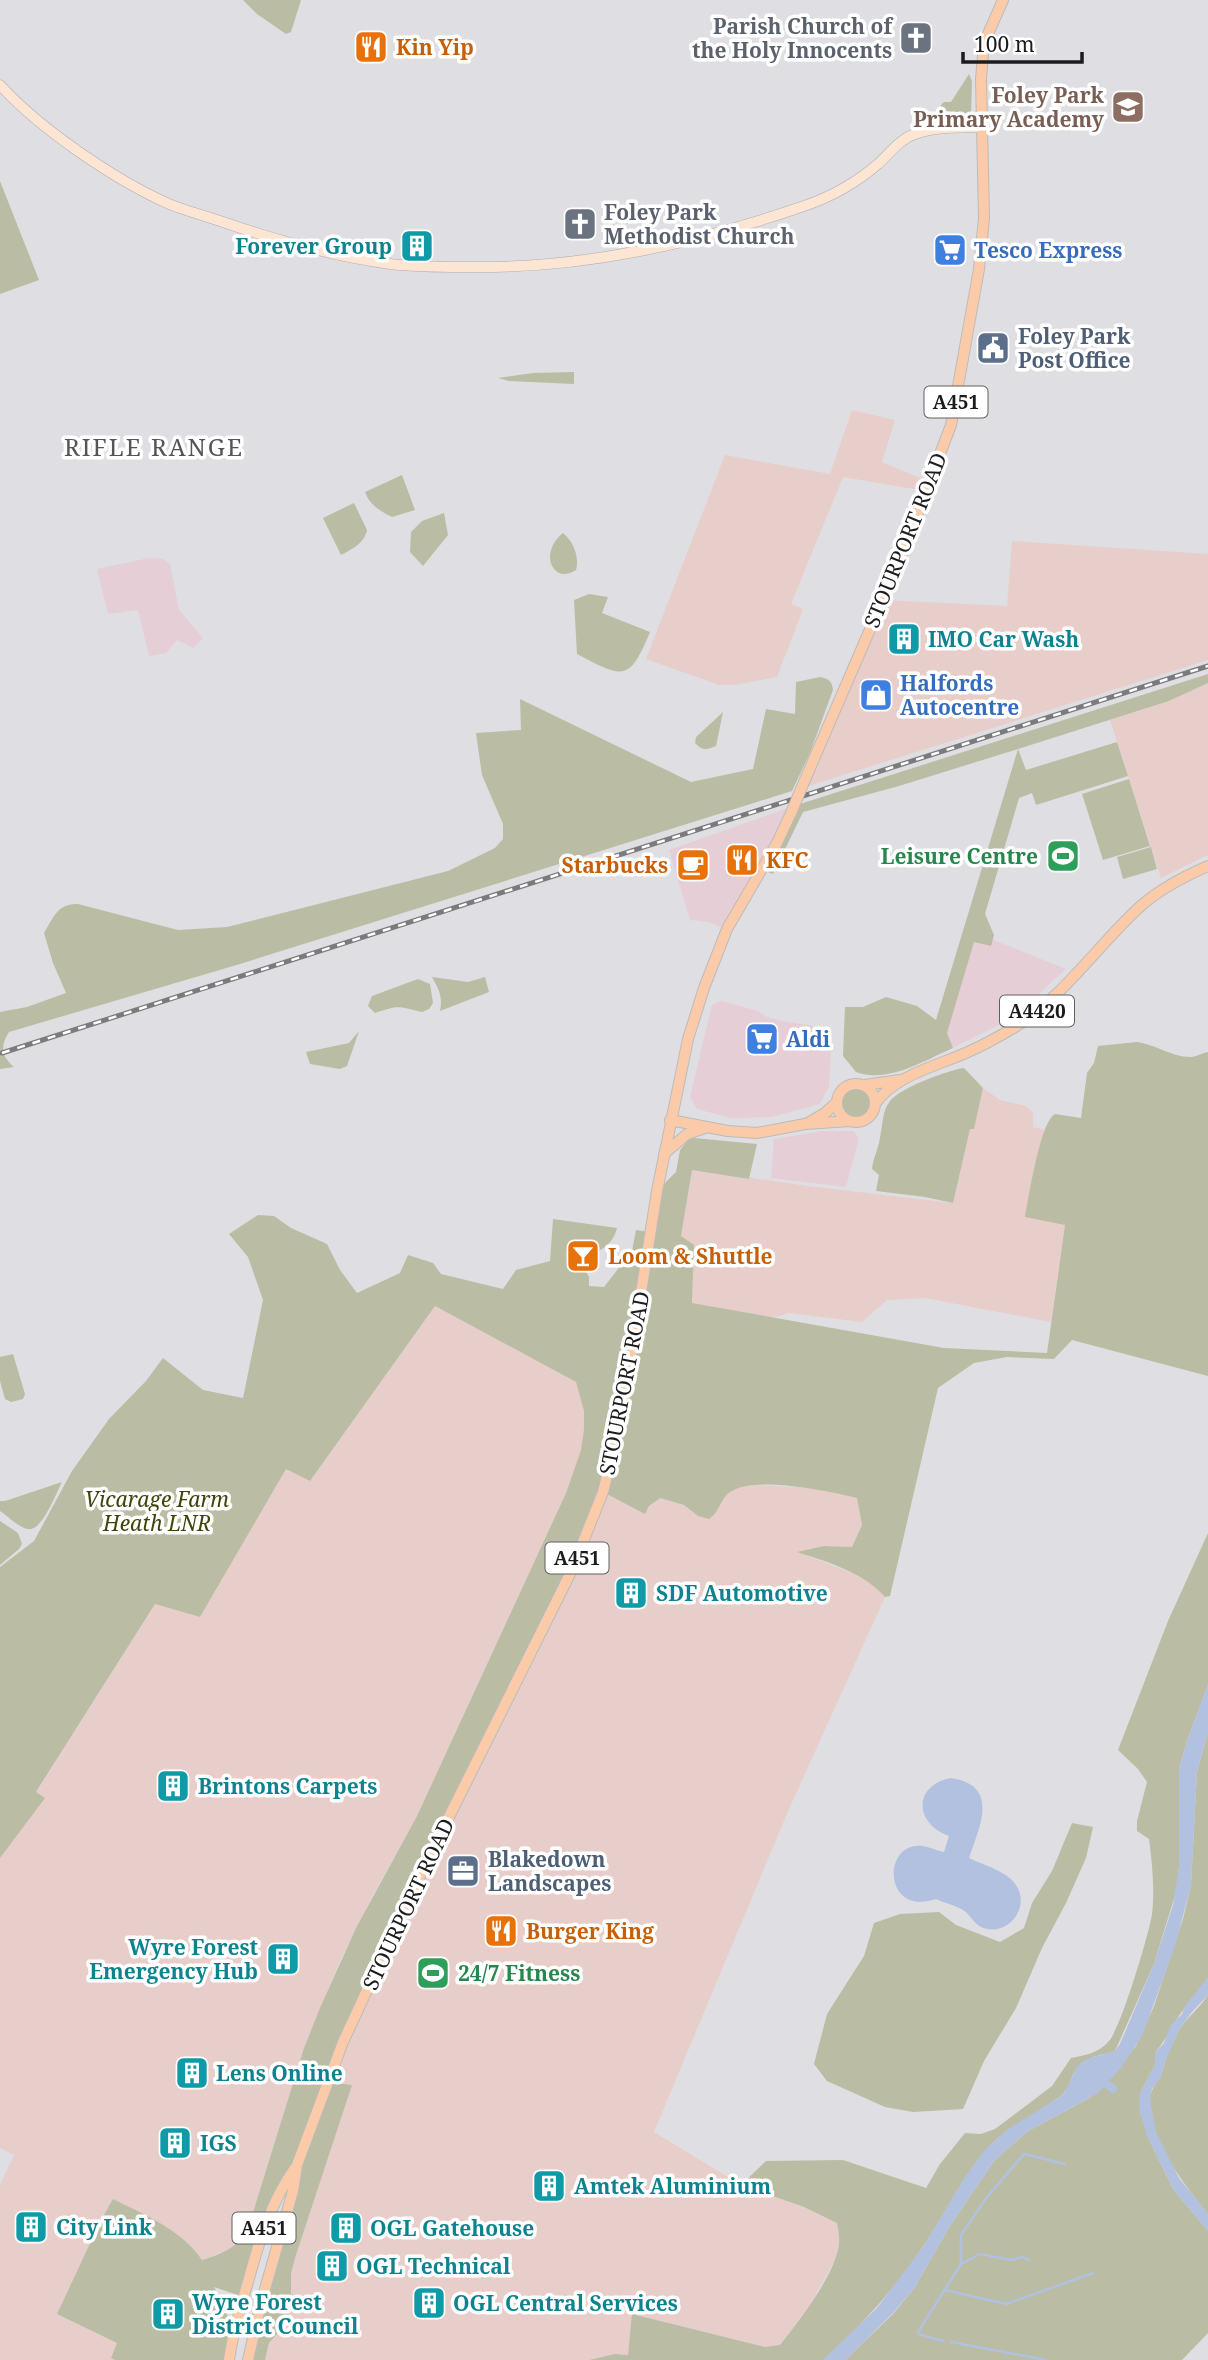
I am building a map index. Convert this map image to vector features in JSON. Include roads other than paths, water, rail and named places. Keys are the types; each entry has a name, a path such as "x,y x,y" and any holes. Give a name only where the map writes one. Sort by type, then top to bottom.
{"main road":[{"name":"STOURPORT ROAD","path":"229,2360 232,2337 267,2219 281,2187 296,2165 343,2042 427,1861 571,1572 603,1492 621,1420 670,1120 688,1040 704,988 727,929 791,813 897,567 951,425 982,243 984,127 981,79 984,43 1003,0"},
{"path":"0,85 47,128 88,157 169,203 292,244 393,264 435,267 502,268 577,262 659,248 807,205 852,183 916,133 936,129 984,127"},
{"name":"A4420","path":"875,1104 883,1094 903,1080 975,1049 1025,1020 1057,992 1144,903 1175,882 1208,866"},
{"name":"A4420","path":"865,1085 903,1080"},
{"path":"670,1120 757,1133 805,1124 857,1122 866,1119 873,1112 873,1093 865,1085 846,1085 839,1092 836,1102 825,1113 805,1124"},
{"path":"836,1102 839,1113 850,1121"},
{"path":"664,1154 687,1134 707,1127"},
{"name":"STOURPORT ROAD","path":"248,2360 261,2303 293,2192 296,2165"}],"water":[{"path":"1208,1685 1208,1733 1197,1771 1191,1885 1175,1946 1142,2036 1120,2069 1098,2093 1028,2131 994,2161 948,2229 915,2287 893,2313 845,2360 823,2360 877,2308 923,2247 965,2177 985,2150 1008,2129 1065,2092 1077,2067 1087,2059 1115,2051 1120,2044 1154,1964 1173,1905 1179,1867 1179,1769"},
{"path":"951,1778 967,1782 981,1799 981,1821 969,1858 1007,1876 1020,1893 1021,1901 1016,1916 1004,1927 983,1928 959,1908 936,1899 918,1902 905,1897 897,1889 895,1865 900,1854 910,1847 923,1846 944,1852 949,1836 929,1823 923,1805 924,1796 930,1788"},
{"path":"1208,1977 1208,1995 1179,2030 1161,2077 1152,2089 1150,2100 1156,2132 1179,2178 1208,2214 1208,2231 1173,2189 1147,2135 1139,2110 1140,2093 1155,2065 1155,2053 1164,2043 1170,2026 1182,2014 1185,2006"}],"waterway":[{"path":"1099,2078 1113,2089"},
{"path":"943,2341 918,2332 961,2264 961,2235 987,2197 1024,2154 1065,2164"},
{"path":"961,2264 980,2254 1011,2260 1022,2257 1029,2260"},
{"path":"945,2290 1006,2304 1093,2273"},
{"path":"951,2342 1046,2360"}],"railway":[{"path":"2,1053 1208,666"}],"place":[{"name":"Parish Church of the Holy Innocents","path":"916,38"},
{"name":"Kin Yip","path":"371,47"},
{"name":"Foley Park Primary Academy","path":"1128,107"},
{"name":"Foley Park Methodist Church","path":"580,224"},
{"name":"Forever Group","path":"417,246"},
{"name":"Tesco Express","path":"950,250"},
{"name":"Foley Park Post Office","path":"993,348"},
{"name":"IMO Car Wash","path":"904,639"},
{"name":"Halfords Autocentre","path":"876,695"},
{"name":"Leisure Centre","path":"1063,856"},
{"name":"KFC","path":"742,860"},
{"name":"Starbucks","path":"693,865"},
{"name":"Aldi","path":"762,1039"},
{"name":"Loom & Shuttle","path":"583,1256"},
{"name":"SDF Automotive","path":"631,1593"},
{"name":"Brintons Carpets","path":"173,1786"},
{"name":"Blakedown Landscapes","path":"463,1871"},
{"name":"Burger King","path":"501,1931"},
{"name":"Wyre Forest Emergency Hub","path":"283,1959"},
{"name":"24/7 Fitness","path":"433,1973"},
{"name":"Lens Online","path":"192,2073"},
{"name":"IGS","path":"175,2143"},
{"name":"Amtek Aluminium","path":"549,2186"},
{"name":"City Link","path":"31,2227"},
{"name":"OGL Gatehouse","path":"346,2228"},
{"name":"OGL Technical","path":"332,2266"},
{"name":"OGL Central Services","path":"429,2303"},
{"name":"Wyre Forest District Council","path":"168,2314"}],"district":[{"name":"RIFLE RANGE","path":"154,446"}],"park label":[{"name":"Vicarage Farm Heath LNR","path":"157,1511"}]}
